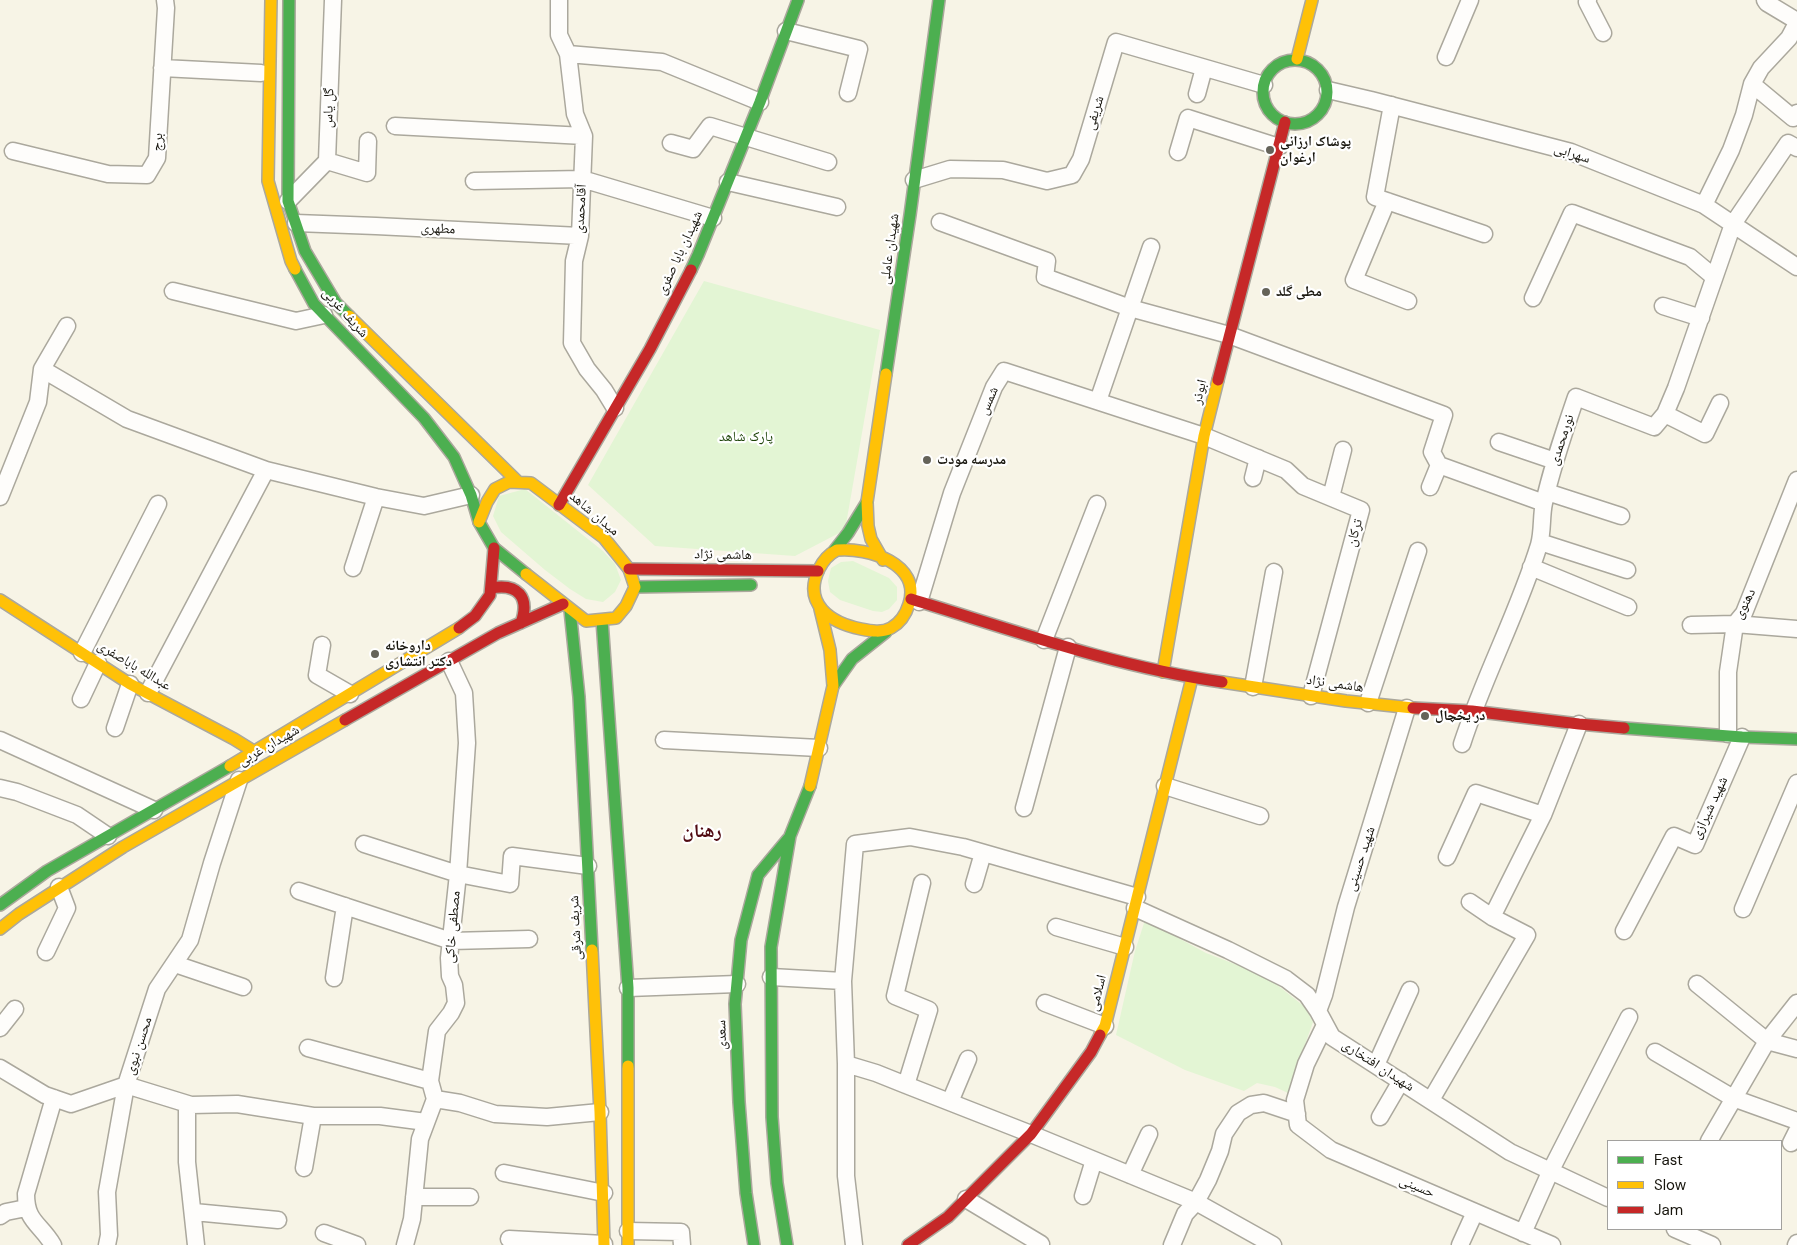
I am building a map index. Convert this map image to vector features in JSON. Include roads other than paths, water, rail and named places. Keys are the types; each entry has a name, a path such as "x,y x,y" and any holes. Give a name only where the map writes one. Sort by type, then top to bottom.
{"main road":[{"name":"شریف غربی","path":"271,0 268,181 290,261 314,304 424,418 464,448 517,480"},
{"name":"شریف غربی","path":"289,0 288,201 305,251 336,303 464,448 471,495 479,522"},
{"name":"شهیدان بابا صفری","path":"559,505 650,349 690,272 760,102 798,0"},
{"name":"شهیدان عاملی","path":"883,560 874,548 868,535 867,502 939,0"},
{"path":"1298,59 1312,0"},
{"path":"1298,59 1309,62 1319,69 1325,79 1328,90 1326,103 1319,113 1309,121 1297,124 1285,122 1275,117 1267,108 1263,97 1264,85 1268,74 1286,60 1298,59"},
{"name":"ابوذر","path":"1163,672 1204,436 1285,122"},
{"path":"517,480 507,482 492,490 479,522 494,548 586,621 616,618 626,606 634,587 761,585"},
{"name":"میدان شاهد","path":"517,480 531,483 604,538 629,569 634,587"},
{"name":"شهیدان عاملی","path":"834,551 848,533 867,502"},
{"name":"شهیدان غربی","path":"0,905 47,871 255,752 451,634 475,616 490,594 494,548"},
{"path":"834,551 863,552 896,565 906,574 912,584 915,600 897,624 852,659 833,686 830,650 820,609 810,585 825,558 834,551"},
{"name":"هاشمی نژاد","path":"629,569 818,571"},
{"path":"491,588 503,586 515,590 523,599 525,611 522,623"},
{"name":"عبدالله باباصفری","path":"0,600 130,684 255,752"},
{"name":"هاشمی نژاد","path":"915,600 1068,647 1192,678 1407,708 1472,711 1579,724 1797,739"},
{"name":"شهیدان غربی","path":"0,929 59,887 123,846 448,661 498,633 566,607"},
{"name":"شریف شرقی","path":"566,607 579,697 604,1193 604,1244"},
{"path":"820,609 831,617 845,623 871,631 886,632"},
{"path":"602,620 628,988 628,1238"},
{"name":"اسلامی","path":"908,1245 948,1217 1031,1134 1090,1052 1105,1026 1192,678"},
{"name":"سعدی","path":"787,1245 777,1183 772,1117 767,977 790,836 809,790 833,686"},
{"name":"هاشمی نژاد","path":"1766,737 1797,732"},
{"name":"سعدی","path":"754,1245 746,1193 739,1102 735,1004 742,983 741,940 758,875 790,836"}],"street":[{"name":"برج","path":"13,151 108,174 147,175 157,158 165,0"},
{"name":"گل یاس","path":"327,161 333,0"},
{"name":"آقامحمدی","path":"558,0 559,35 568,54 575,114 584,136 580,236 574,262 572,343 587,369 604,390 615,408"},
{"path":"1446,58 1470,0"},
{"path":"1588,0 1587,2 1603,33"},
{"path":"1704,205 1732,150 1752,84 1761,68 1789,38 1797,22 1765,0"},
{"path":"786,31 859,49 848,94"},
{"name":"شریفی","path":"914,180 950,169 1003,170 1047,181 1072,175 1081,159 1116,42 1264,85"},
{"path":"568,54 662,62 760,102"},
{"path":"162,68 261,73"},
{"path":"1198,94 1204,68"},
{"path":"1752,84 1793,118 1797,113"},
{"name":"سهرابی","path":"1328,90 1571,152 1704,205 1797,267"},
{"path":"1392,105 1376,197 1484,234"},
{"path":"1178,152 1188,118 1278,147"},
{"path":"396,126 584,136"},
{"path":"671,143 694,149 710,126 828,162"},
{"path":"288,201 327,161 367,173 368,141"},
{"path":"1720,403 1705,434 1664,414 1676,388 1733,224 1788,143 1797,148"},
{"path":"474,181 582,179 713,218"},
{"path":"728,182 837,207"},
{"path":"1387,201 1354,280 1408,301"},
{"path":"1533,298 1572,213 1690,257 1714,277"},
{"path":"940,222 1048,261 1045,277 1130,308 1229,335 1444,415 1432,452 1439,464 1546,497 1621,516"},
{"name":"مطهری","path":"296,224 580,236"},
{"path":"1098,401 1151,247"},
{"path":"173,291 296,321 324,315"},
{"path":"1663,306 1700,318"},
{"path":"0,497 38,402 42,369 66,326"},
{"path":"42,369 128,419 266,470 376,497 424,506 471,495"},
{"name":"شمس","path":"915,600 952,493 994,387 1004,371 1204,436"},
{"name":"نورمحمدی","path":"1462,744 1472,711 1525,586 1540,542 1546,497 1555,460 1576,397 1654,427 1664,414"},
{"name":"ترکان","path":"1204,436 1286,470 1303,486 1361,510 1311,696"},
{"path":"1499,442 1555,460"},
{"path":"1331,497 1343,450"},
{"path":"1253,478 1258,458"},
{"path":"1430,487 1439,464"},
{"path":"148,693 266,470"},
{"name":"دهنوی","path":"1735,736 1728,672 1735,624 1744,613 1797,480"},
{"path":"353,568 376,497"},
{"path":"82,652 158,504"},
{"path":"1044,640 1097,504"},
{"path":"1540,542 1627,570"},
{"path":"1368,703 1418,551"},
{"path":"1531,567 1628,607"},
{"path":"1254,687 1274,572"},
{"path":"1690,625 1735,624 1797,629"},
{"path":"322,646 317,674 350,694"},
{"path":"1024,808 1068,647"},
{"name":"مصطفی خاکی","path":"435,1099 430,1081 437,1031 456,1003 454,985 450,976 451,941 458,874 467,744 464,693 448,661"},
{"path":"81,699 98,663"},
{"path":"115,728 130,684"},
{"name":"شهید حسینی","path":"1322,1018 1324,995 1346,907 1407,708"},
{"path":"1492,916 1543,815 1579,724"},
{"name":"شهید شیرازی","path":"1624,931 1674,836 1695,845 1735,736"},
{"path":"0,740 154,810"},
{"path":"664,740 818,748"},
{"name":"محسن نبوی","path":"239,780 212,863 190,940 157,989 126,1085 187,1104 237,1104 313,1116 380,1116 426,1122"},
{"path":"1743,910 1797,783"},
{"path":"1165,786 1260,816"},
{"path":"0,788 18,792 77,815 108,836"},
{"path":"1447,858 1476,793 1543,815"},
{"name":"شهیدان افتخاری","path":"843,981 855,844 910,837 963,847 1136,902 1286,979 1307,995 1332,1036 1510,1152 1607,1198"},
{"path":"364,844 458,874 510,884 512,856 588,866"},
{"path":"974,884 983,853"},
{"path":"906,1085 929,1010 895,996 922,883"},
{"path":"46,952 67,908 59,887"},
{"path":"299,891 451,941 529,939"},
{"path":"1431,1100 1527,936 1470,902"},
{"path":"334,978 345,906"},
{"path":"1056,927 1125,947"},
{"path":"175,964 243,987"},
{"path":"767,977 843,981 846,1064 846,1176 854,1245"},
{"path":"628,988 742,983"},
{"path":"1697,984 1766,1041 1797,1049"},
{"path":"1376,1065 1410,990"},
{"path":"1045,1003 1105,1026"},
{"path":"1710,1140 1766,1041 1797,1003"},
{"path":"0,1028 15,1010"},
{"path":"1523,1233 1551,1170 1629,1017"},
{"path":"1172,1245 1185,1214 1196,1202 1208,1180 1220,1151 1224,1134 1238,1114 1251,1105 1264,1102 1297,1114 1296,1100 1322,1018"},
{"path":"308,1048 430,1081"},
{"path":"1656,1052 1733,1098 1797,1121"},
{"path":"950,1102 968,1059"},
{"path":"846,1064 876,1072 1196,1202 1273,1245"},
{"path":"0,1068 45,1095 71,1104 126,1085 108,1192 108,1245"},
{"path":"1380,1117 1401,1081"},
{"path":"53,1245 44,1230 32,1220 26,1208 26,1194 54,1098"},
{"path":"405,1245 412,1219 420,1139 435,1099 460,1103 495,1114 547,1117 600,1112"},
{"path":"187,1104 187,1162 194,1212 196,1245"},
{"name":"حسینی","path":"1297,1114 1298,1126 1331,1150 1552,1245"},
{"path":"304,1168 313,1116"},
{"path":"1130,1175 1149,1134"},
{"path":"1083,1196 1094,1160"},
{"path":"504,1173 604,1193"},
{"path":"414,1197 470,1197"},
{"path":"966,1199 1041,1244"},
{"path":"0,1216 6,1212 26,1208"},
{"path":"194,1212 278,1220"},
{"path":"1460,1245 1475,1212"},
{"path":"1676,1230 1680,1245"},
{"path":"1678,1230 1712,1245"},
{"path":"628,1238 681,1232 682,1245"},
{"path":"324,1233 357,1245"},
{"path":"509,1239 604,1244"}],"place":[{"name":"پوشاک ارزانی ارغوان","path":"1270,150"},
{"name":"مطی گلد","path":"1266,292"},
{"name":"مدرسه مودت","path":"927,460"},
{"name":"داروخانه دکتر انتشاری","path":"375,654"},
{"name":"در یخچال","path":"1425,716"}],"district":[{"name":"رهنان","path":"702,832"}],"park label":[{"name":"پارک شاهد","path":"746,437"}]}
